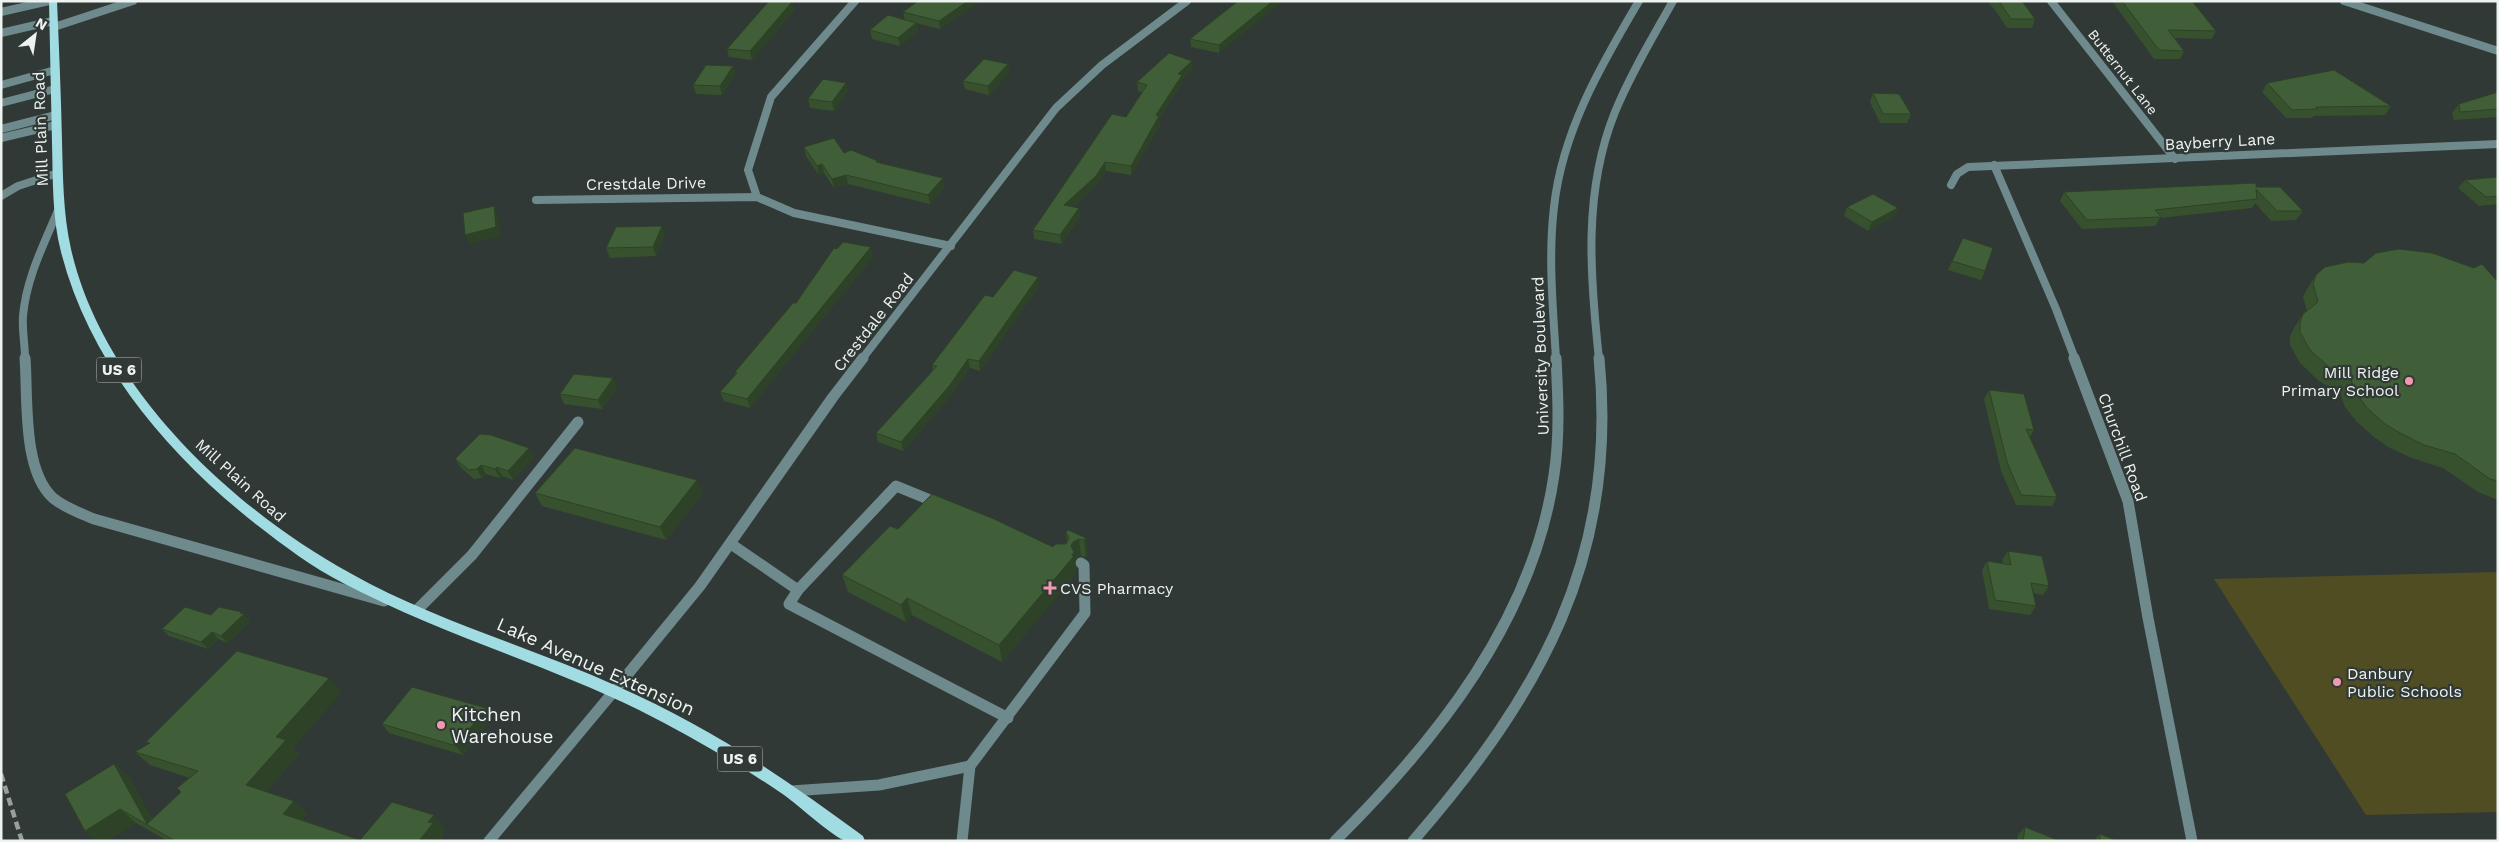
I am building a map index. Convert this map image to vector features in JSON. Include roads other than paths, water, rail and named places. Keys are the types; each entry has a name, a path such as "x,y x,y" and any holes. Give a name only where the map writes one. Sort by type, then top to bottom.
{"main road":[{"name":"Mill Plain Road","path":"53,1 59,208 66,250 83,302 99,337 125,380 158,423 198,467 240,504 291,544 346,578 413,610"},
{"name":"Lake Avenue Extension","path":"413,610 614,691 694,730 791,791 857,841"}],"street":[{"path":"1,12 49,1"},
{"path":"1,33 54,24 134,1"},
{"path":"757,197 748,170 771,97 855,1"},
{"name":"Crestdale Road","path":"489,841 678,614 731,544 834,396 1056,108 1081,82 1114,54 1187,1"},
{"name":"University Boulevard","path":"1336,841 1402,773 1442,724 1505,622 1525,577 1546,511 1553,478 1558,434 1559,389 1552,243 1560,174 1579,111 1591,83 1639,1"},
{"path":"1413,841 1446,805 1488,751 1552,642 1572,593 1588,540 1599,486 1603,440 1602,394 1590,247 1596,180 1613,118 1624,91 1674,1"},
{"name":"Butternut Lane","path":"2051,1 2175,159"},
{"path":"2344,1 2498,51"},
{"path":"1,80 2,85 55,70"},
{"path":"1,103 55,89"},
{"path":"1,129 56,120"},
{"path":"1,138 56,120"},
{"name":"Bayberry Lane","path":"1951,185 1957,174 1968,167 2498,144"},
{"name":"Churchill Road","path":"1994,166 2056,309 2128,501 2148,618 2192,841"},
{"path":"1,196 18,186 58,173"},
{"name":"Crestdale Drive","path":"536,200 757,197 794,213 951,246"},
{"path":"59,208 32,272 26,294 24,317 31,457 37,478 47,494 66,508 94,519 413,610 472,555 578,422"},
{"path":"949,508 896,486 798,590 789,604 1008,718"},
{"path":"731,544 798,590"},
{"path":"962,841 970,766 1008,718 1085,613 1084,564 1081,563"},
{"path":"791,791 879,785 970,766"}],"railway":[{"path":"1,774 22,841"}],"place":[{"name":"Mill Ridge Primary School","path":"2409,381"},
{"name":"CVS Pharmacy","path":"1050,588"},
{"name":"Danbury Public Schools","path":"2337,682"},
{"name":"Kitchen Warehouse","path":"441,725"}]}
